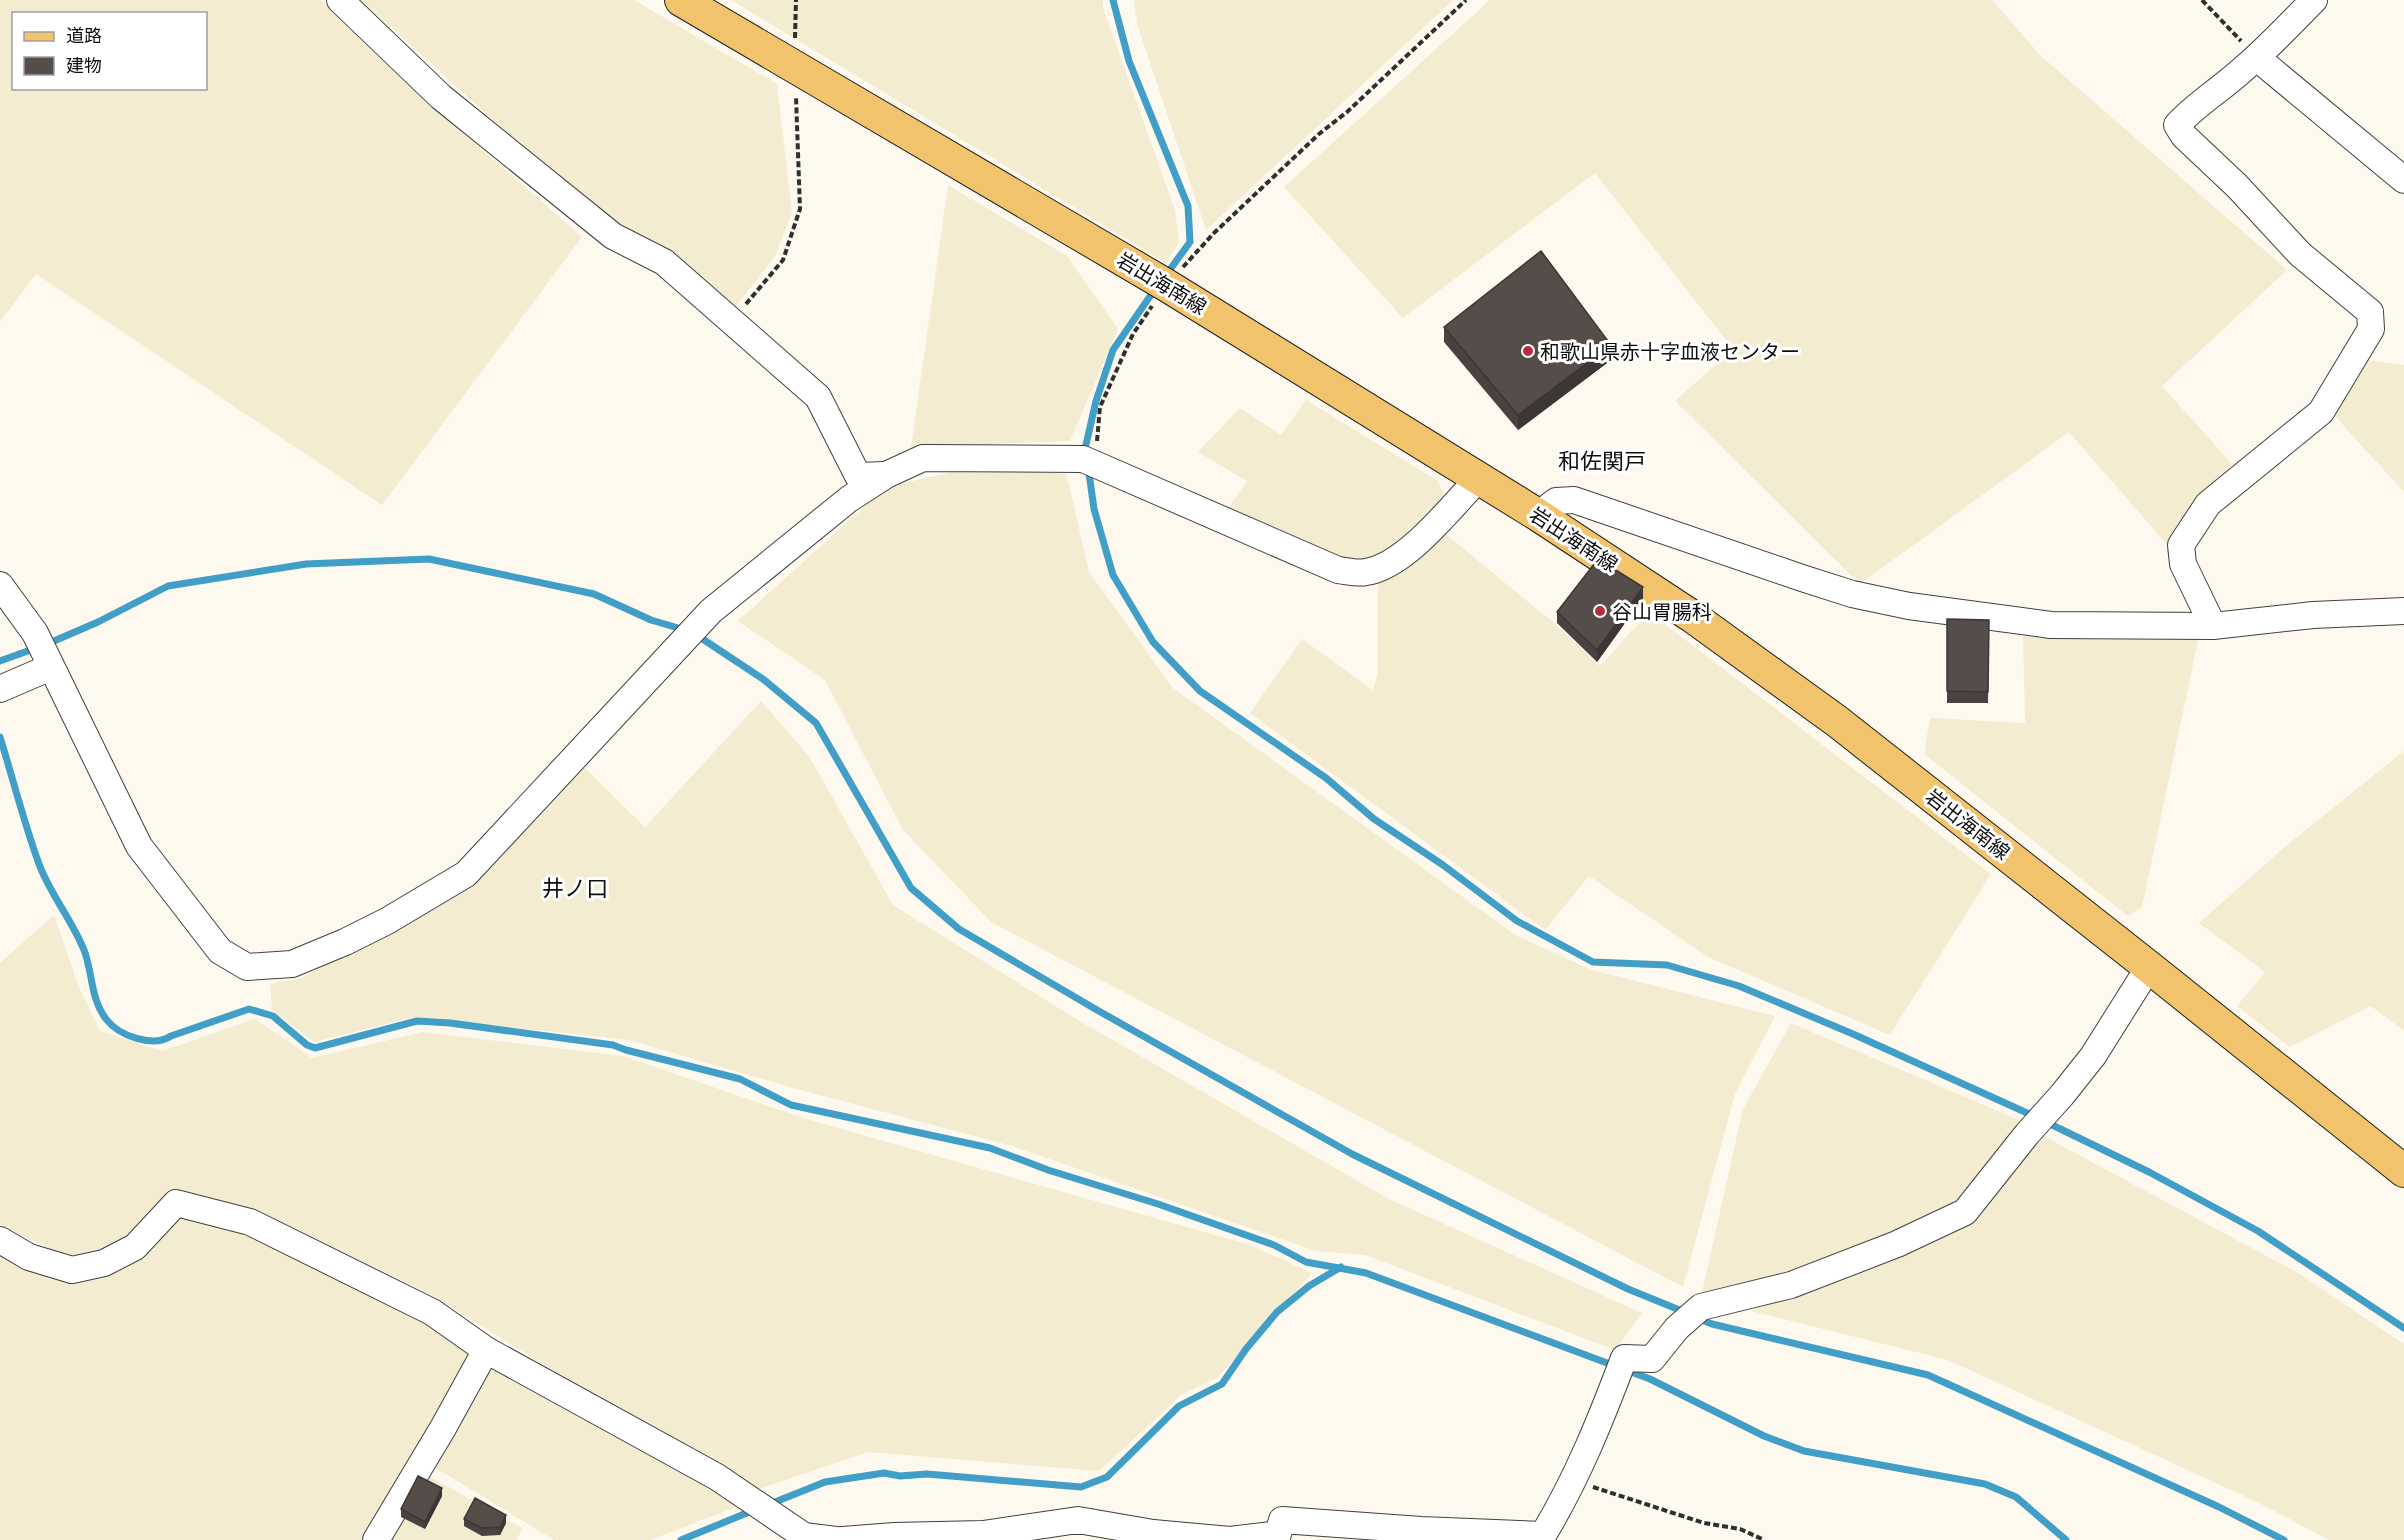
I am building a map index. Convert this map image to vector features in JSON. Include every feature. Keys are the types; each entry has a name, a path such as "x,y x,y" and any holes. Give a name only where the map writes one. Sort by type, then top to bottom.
{"main road":[{"name":"岩出海南線","path":"681,0 1166,285 1538,515 1693,617 1838,722 2404,1172"}],"street":[{"path":"340,0 441,97 613,236 664,262 818,397 858,476 886,475"},
{"path":"2213,626 2183,564 2181,546 2208,504 2321,412 2372,329 2370,312 2300,254 2237,186 2184,136 2177,125 2190,110 2257,58 2314,0"},
{"path":"2257,58 2404,180"},
{"path":"0,585 35,633 139,846 220,951 248,968 292,964 345,942 387,921 466,874 711,611 849,499 886,475 923,458 1083,459 1338,570 1365,572 1393,563 1416,543 1479,478"},
{"path":"1538,515 1556,501 1574,500 1852,594 1909,606 2052,625 2213,626 2313,615 2404,611"},
{"path":"0,689 51,667"},
{"path":"843,1540 982,1534 1078,1520 1153,1533 1230,1540 1278,1534 1282,1520 1431,1531 1543,1535 1596,1430 1624,1358 1652,1359 1677,1328 1701,1307 1791,1285 1897,1244 1965,1212 2092,1056 2149,967"},
{"path":"0,1240 29,1257 72,1270 104,1263 135,1247 176,1203 250,1222 432,1312 486,1350 717,1477 804,1536 836,1540"},
{"path":"376,1540 443,1428 486,1350"}],"path":[{"path":"1094,463 1100,407 1133,334 1166,285 1214,233 1466,0"},
{"path":"2202,0 2257,58"},
{"path":"732,321 783,260 800,209 795,68"},
{"path":"1572,1480 1704,1523 1740,1529 1764,1540"}],"shaded area":[{"path":"0,0 321,0 432,106 582,237 382,505 36,274 0,322"},
{"path":"361,0 634,0 777,84 792,213 774,258 732,311 609,225"},
{"path":"731,0 1103,0 1103,8 1175,210 1179,242 1166,263"},
{"path":"1134,0 1453,0 1206,230 1137,24"},
{"path":"1490,0 1992,0 2041,56 2287,270 2162,386 2232,464 2171,549 2069,432 1860,584 1675,401 1733,349 1595,173 1403,318 1284,187"},
{"path":"948,185 1067,256 1118,329 1070,441 911,447"},
{"path":"2366,360 2404,365 2404,492 2332,413"},
{"path":"1306,400 1438,481 1446,501 1402,543 1376,559 1352,560 1318,552 1226,511 1247,481 1198,452 1240,408 1281,435"},
{"path":"1065,467 1089,572 1173,688 1517,936 1592,970 1775,1016 1735,1094 1683,1287 991,922 903,830 825,680 738,621 886,487 957,471"},
{"path":"1443,532 1554,623 1600,666 1649,612 1991,874 1890,1035 1708,957 1589,876 1545,930 1250,713 1302,639 1373,690 1378,673 1378,578"},
{"path":"2023,633 2199,636 2142,907 2128,916 1924,754 1930,718 2025,723"},
{"path":"761,701 809,756 893,905 1078,1020 1389,1199 1642,1313 1615,1350 1365,1255 1316,1251 1012,1146 797,1089 629,1040 415,1017 314,1042 272,1010 270,984 304,977 469,882 584,767 645,827"},
{"path":"2404,751 2404,1031 2371,1006 2290,1047 2237,1006 2265,972 2199,923 2287,845"},
{"path":"54,915 79,987 100,1031 162,1051 255,1019 312,1058 423,1032 623,1056 803,1118 1250,1245 1312,1273 1218,1377 1180,1396 1099,1471 868,1452 750,1492 428,1293 265,1215 168,1191 131,1238 76,1261 0,1225 0,963"},
{"path":"1791,1023 2026,1123 1955,1207 1787,1276 1702,1292 1743,1109"},
{"path":"2040,1134 2300,1274 2404,1344 2404,1540 2329,1540 2257,1502 1948,1360 1751,1311 1975,1221"},
{"path":"177,1214 241,1229 426,1318 475,1354 363,1540 0,1540 0,1252 64,1280"},
{"path":"491,1363 742,1505 650,1540 554,1540 431,1465"},
{"path":"422,1472 522,1528 517,1540 383,1540"}],"building":[{"name":"和歌山県赤十字血液センター","path":"1541,251 1611,345 1518,415 1444,327"},
{"name":"谷山胃腸科","path":"1598,559 1643,587 1597,650 1557,612"},
{"path":"1947,619 1989,620 1988,692 1947,691"},
{"path":"418,1476 442,1488 425,1522 401,1509"},
{"path":"475,1498 506,1515 500,1527 482,1528 464,1519"}],"waterway":[{"path":"1113,0 1129,61 1188,206 1190,242 1166,275"},
{"path":"1086,455 1085,449 1096,401 1113,350 1155,289"},
{"path":"1088,466 1094,509 1113,575 1153,642 1200,691 1326,778 1374,819 1443,865 1517,921 1593,962 1667,965 1739,986 1853,1034 2036,1117"},
{"path":"47,644 98,622 168,586 306,564 429,559 594,594 651,620 685,630"},
{"path":"695,634 763,679 816,723 911,888 959,929 1352,1154 1628,1289 1687,1313"},
{"path":"0,661 36,648"},
{"path":"0,737 39,864 84,950 97,1003 106,1019 119,1031 128,1035 155,1041 249,1009 273,1016 307,1045 315,1048 417,1021 450,1023 613,1045 740,1079 791,1105 990,1148 1048,1170 1158,1204 1274,1245 1306,1262 1366,1273 1650,1379 1764,1436 1804,1451 1985,1484 2016,1497 2066,1540"},
{"path":"2046,1122 2149,1172 2258,1231 2404,1328"},
{"path":"770,1504 825,1482 884,1473 900,1476 927,1474 1081,1487 1107,1477 1179,1406 1222,1384 1246,1349 1277,1312 1309,1286 1341,1267"},
{"path":"1697,1318 1712,1324 1928,1375 2219,1507 2284,1540"},
{"path":"681,1540 754,1510"}],"place":[{"name":"和歌山県赤十字血液センター","path":"1528,351"},
{"name":"谷山胃腸科","path":"1600,611"}],"district":[{"name":"和佐関戸","path":"1602,460"},
{"name":"井ノ口","path":"575,887"}]}
